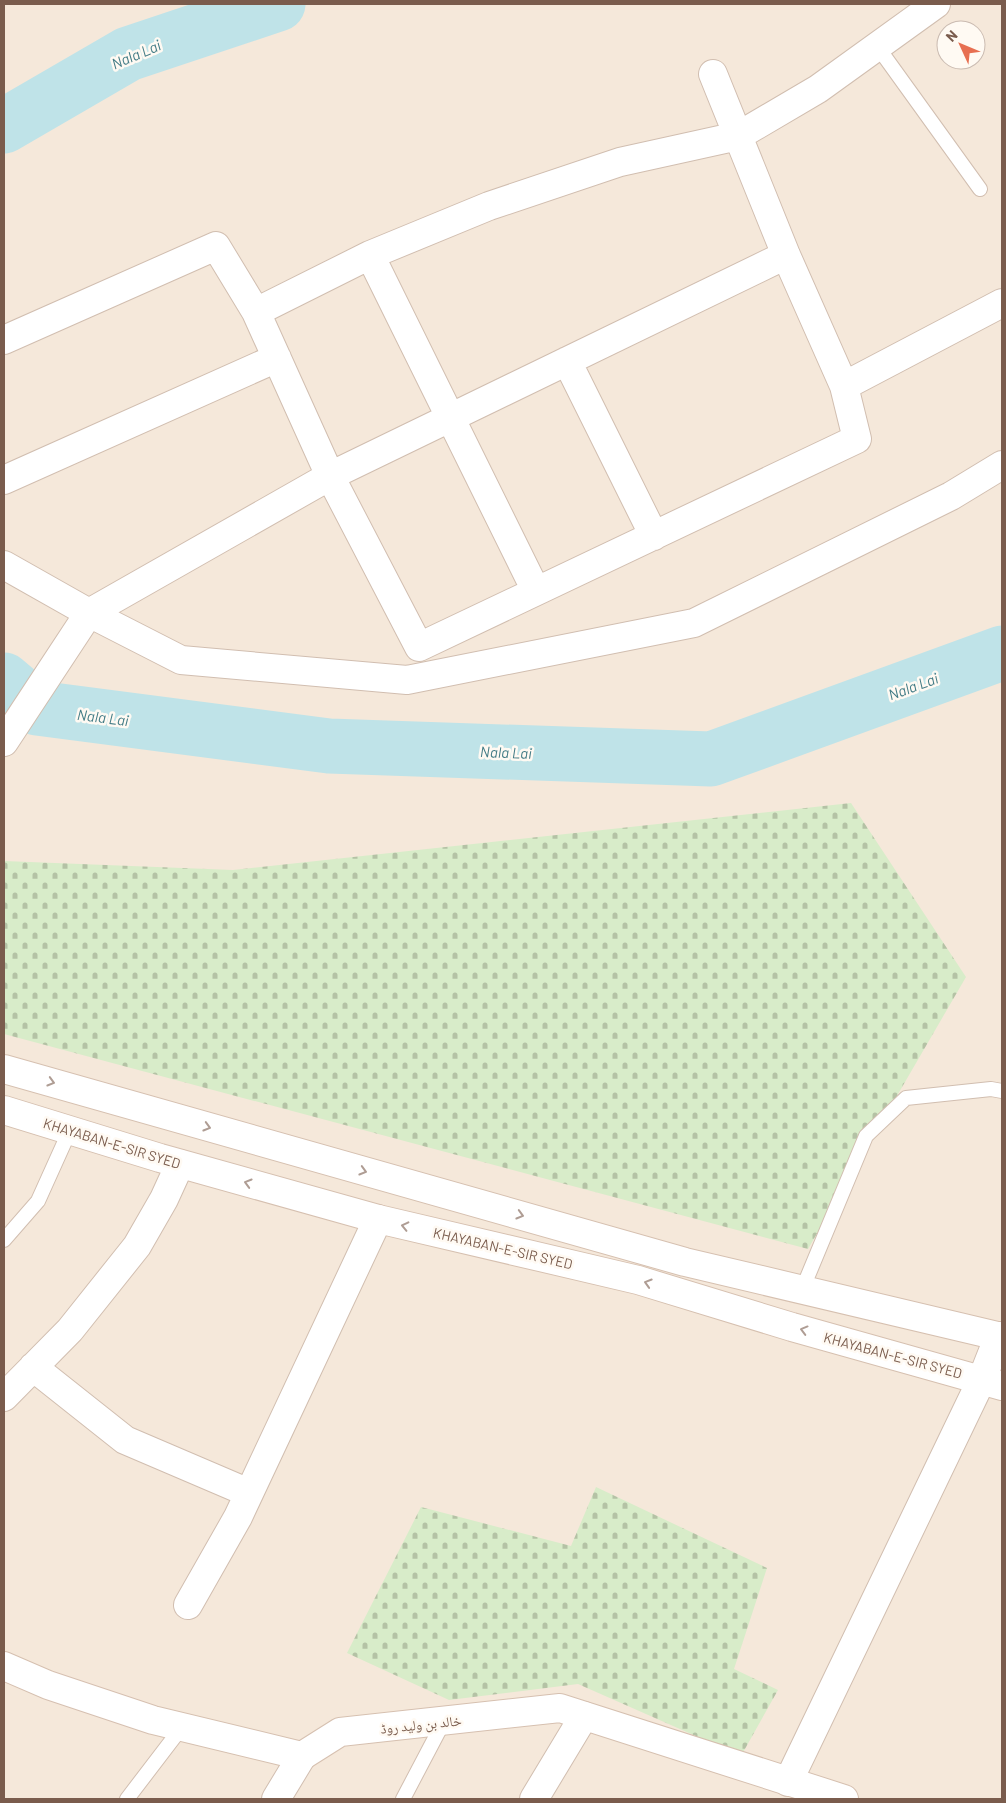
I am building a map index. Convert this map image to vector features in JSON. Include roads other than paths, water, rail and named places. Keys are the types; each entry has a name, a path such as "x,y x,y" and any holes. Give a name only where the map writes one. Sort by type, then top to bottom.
{"street":[{"path":"256,312 370,255 489,206 620,162 738,136 818,89 936,4"},
{"path":"4,340 216,246 256,312 330,476 419,647 857,439 844,386 786,255 713,74"},
{"path":"370,255 536,591"},
{"path":"4,742 89,613 330,476 786,255"},
{"path":"844,386 1002,303"},
{"path":"4,480 276,358"},
{"path":"567,361 654,536"},
{"path":"4,564 89,613 181,660 407,680 694,623 951,496 1002,465"},
{"path":"4,1069 685,1262 1001,1337 992,1382 788,1782"},
{"name":"KHAYABAN-E-SIR SYED","path":"4,1110 180,1164 378,1220 638,1280 792,1327 992,1382"},
{"path":"4,1396 70,1330 138,1246 164,1199 180,1164"},
{"path":"188,1605 238,1518 378,1220"},
{"path":"33,1367 125,1440 249,1493"},
{"path":"4,1666 48,1685 153,1720 302,1756 276,1799"},
{"name":"خالد بن ولید روڈ","path":"302,1756 340,1732 560,1708 844,1799"},
{"path":"534,1799 584,1716"}],"lane":[{"path":"878,46 980,188"},
{"path":"802,1290 866,1136 906,1098 991,1089 1002,1091"},
{"path":"4,1240 38,1201 70,1130"},
{"path":"403,1799 444,1721"},
{"path":"127,1799 182,1727"}],"waterway":[{"name":"Nala Lai","path":"4,126 128,54 278,4"},
{"name":"Nala Lai","path":"4,680 37,708 329,746 711,759 1002,653"}]}
